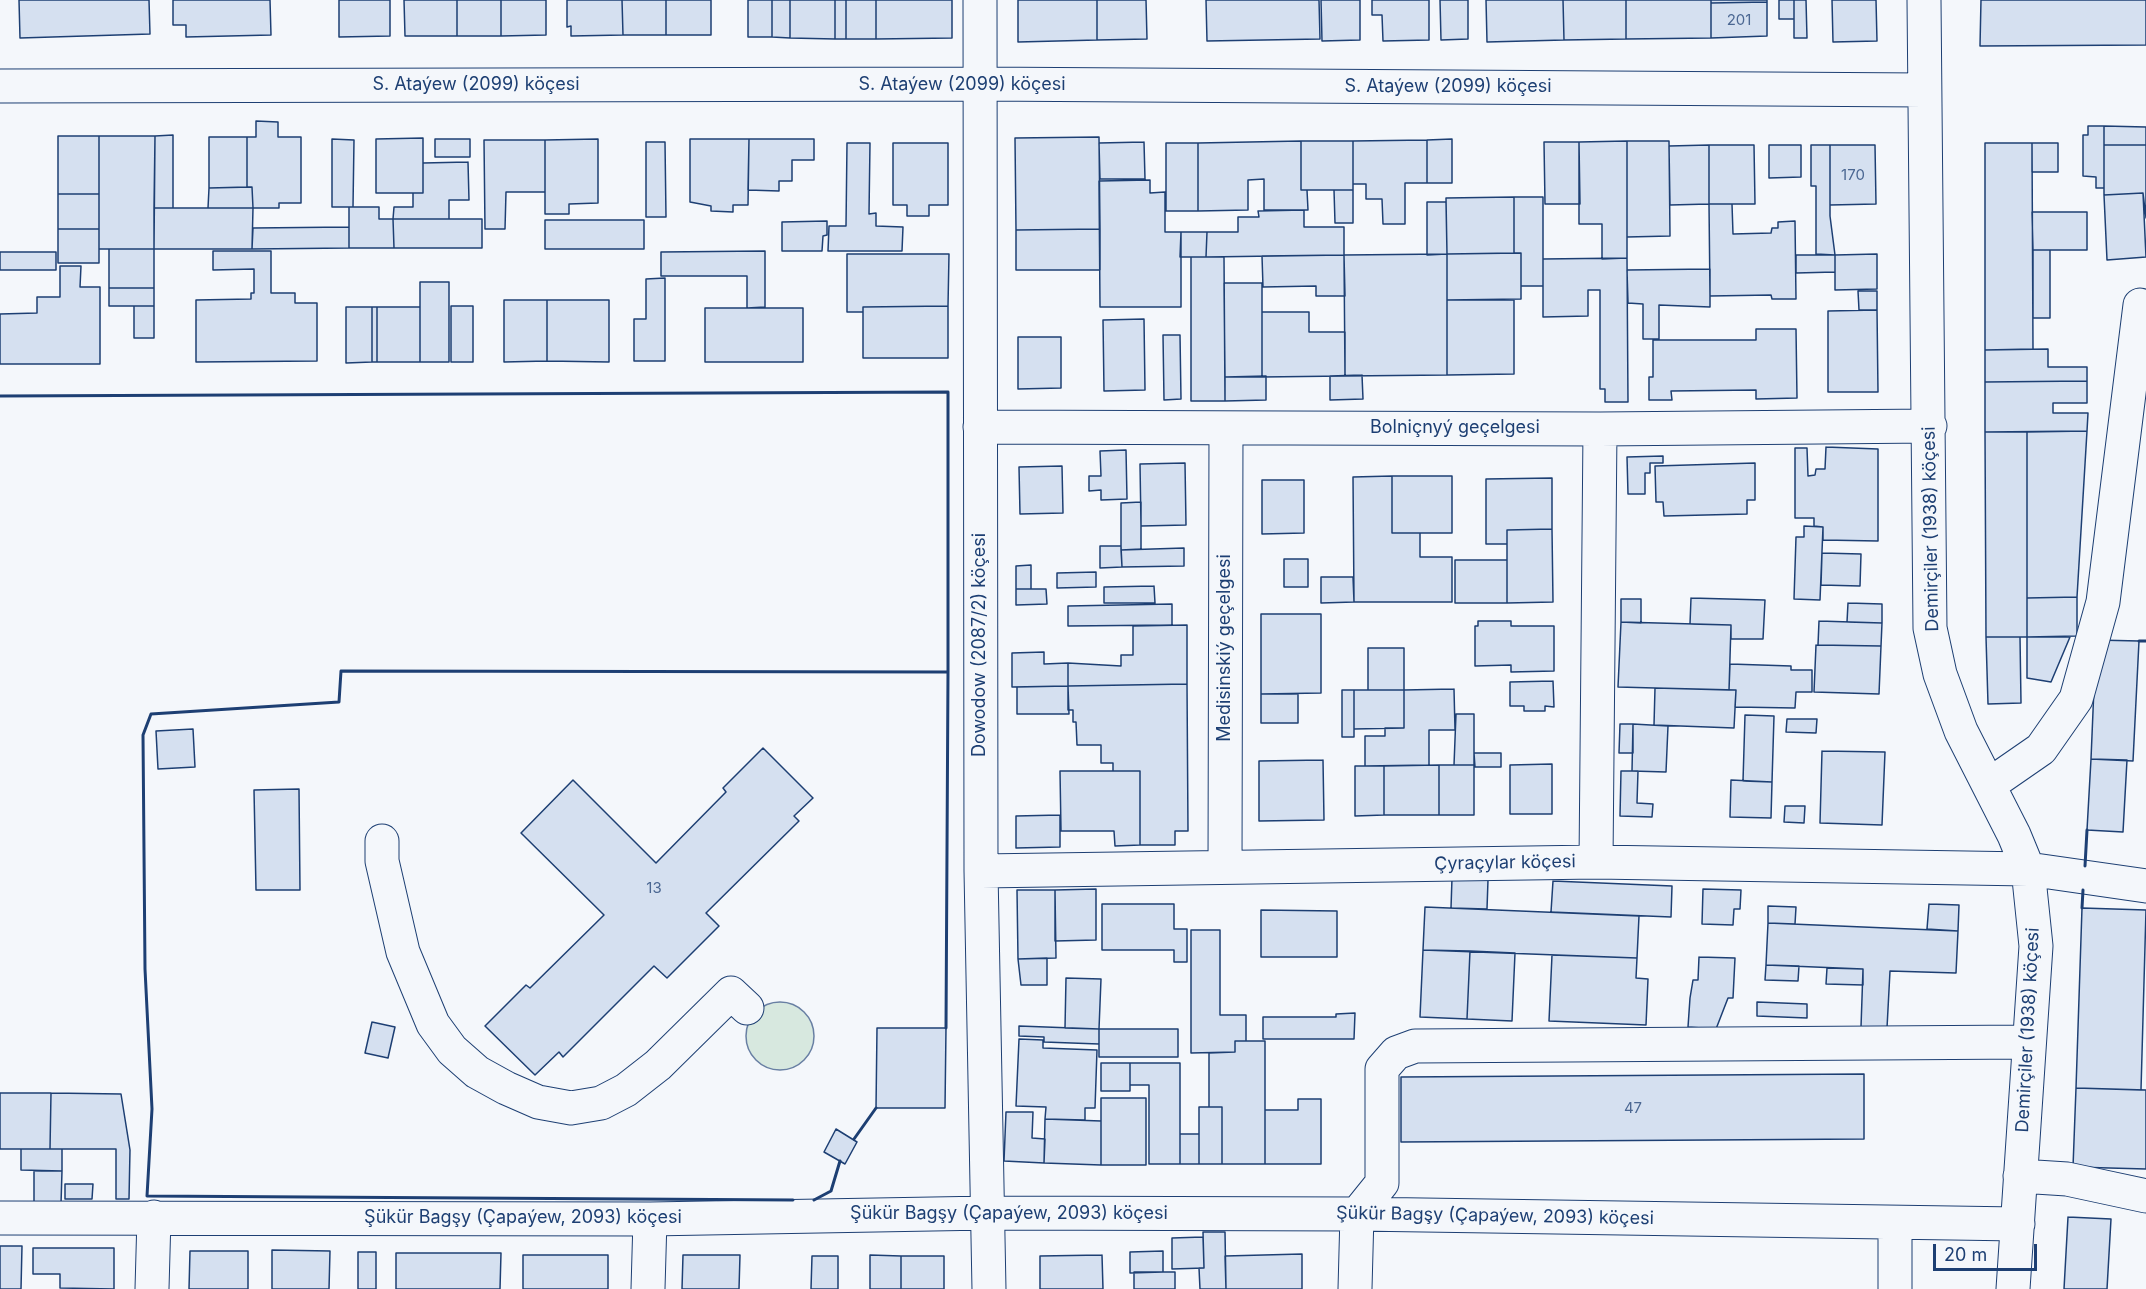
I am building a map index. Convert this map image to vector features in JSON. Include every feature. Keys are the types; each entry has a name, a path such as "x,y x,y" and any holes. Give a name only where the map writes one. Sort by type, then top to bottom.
{"street":[{"name":"Dowodow (2087/2) köçesi","path":"980,0 981,871 989,1289"},
{"name":"Demirçiler (1938) köçesi","path":"1924,0 1930,628 1940,675 1961,731 2028,869 2036,946 2013,1289"},
{"name":"S. Ataýew (2099) köçesi","path":"0,86 979,84 1924,90"},
{"path":"1989,785 2041,749 2076,699 2103,602 2140,305"},
{"name":"Bolniçnyý geçelgesi","path":"980,427 1600,429 1929,426"},
{"name":"Medisinskiý geçelgesi","path":"1225,867 1226,428"},
{"path":"1596,862 1600,429"},
{"path":"382,841 382,861 402,952 433,1024 452,1050 477,1072 506,1088 538,1102 571,1108 601,1103 626,1090 658,1065 731,993 747,1008"},
{"name":"Çyraçylar köçesi","path":"981,871 1596,862 2028,869 2146,886"},
{"path":"1355,1289 1357,1214 1382,1184 1382,1069 1396,1053 1415,1046 2028,1042"},
{"path":"2020,1176 2067,1179 2146,1196"},
{"name":"Şükür Bagşy (Çapaýew, 2093) köçesi","path":"0,1218 650,1219 989,1213 1357,1214 2018,1224"},
{"path":"152,1289 154,1217"},
{"path":"648,1289 650,1219"},
{"path":"1895,1223 1895,1289"}],"shaded area":[{"path":"780,1002 793,1005 804,1012 811,1023 814,1036 811,1049 804,1060 793,1067 780,1070 767,1067 756,1060 749,1049 746,1036 749,1023 756,1012 767,1005"}],"building":[{"path":"19,0 149,0 150,34 20,38"},
{"path":"173,0 270,0 271,35 186,37 186,25 173,25"},
{"path":"339,0 390,0 390,36 339,37"},
{"path":"404,0 457,0 457,36 405,36"},
{"path":"457,0 501,0 501,36 457,36"},
{"path":"501,0 546,0 546,35 501,36"},
{"path":"567,0 622,0 623,35 571,36 571,26 567,27"},
{"path":"622,0 666,0 666,35 623,35"},
{"path":"666,0 711,0 711,35 666,35"},
{"path":"748,0 772,0 772,37 748,37"},
{"path":"772,0 790,0 790,38 772,37"},
{"path":"790,0 835,0 835,39 790,38"},
{"path":"835,0 846,0 846,39 835,39"},
{"path":"846,0 876,0 876,39 846,39"},
{"path":"876,0 952,0 952,38 876,39"},
{"path":"1018,0 1097,0 1097,40 1018,42"},
{"path":"1097,0 1146,0 1147,39 1097,40"},
{"path":"1206,0 1319,0 1320,39 1207,41"},
{"path":"1321,0 1360,0 1360,40 1322,41"},
{"path":"1372,0 1429,0 1429,40 1383,41 1382,15 1372,15"},
{"path":"1440,0 1468,0 1468,39 1441,40"},
{"path":"1486,0 1563,0 1564,40 1487,42"},
{"path":"1563,0 1626,0 1626,39 1564,40"},
{"path":"1626,0 1711,0 1711,38 1626,39"},
{"path":"1711,0 1767,0 1767,2 1711,3"},
{"path":"1779,0 1794,0 1794,19 1779,19"},
{"path":"1794,0 1806,0 1807,38 1794,38"},
{"path":"1832,0 1876,0 1877,41 1833,42"},
{"path":"1981,0 2146,0 2146,45 1980,46"},
{"path":"1767,2 1767,36 1711,38 1711,3"},
{"path":"256,121 278,122 278,137 301,137 301,203 279,203 279,208 253,208 252,187 247,187 247,137 256,137"},
{"path":"2088,126 2104,126 2104,188 2096,188 2096,177 2083,176 2083,135 2088,135"},
{"path":"2104,126 2146,127 2146,145 2104,145"},
{"path":"173,135 173,208 154,208 155,136"},
{"path":"58,136 99,136 99,194 58,194"},
{"path":"99,136 155,136 154,249 99,249"},
{"path":"209,137 247,137 247,187 209,188"},
{"path":"1099,137 1100,229 1016,230 1015,138"},
{"path":"423,138 423,193 376,193 376,139"},
{"path":"332,139 354,140 353,207 332,207"},
{"path":"435,139 470,139 470,157 435,157"},
{"path":"598,139 598,203 569,204 569,214 545,214 545,140"},
{"path":"690,139 749,139 748,205 733,205 733,212 711,211 711,206 690,202"},
{"path":"749,139 814,139 814,160 792,160 792,181 779,181 779,191 748,190"},
{"path":"1452,139 1452,183 1427,183 1427,140"},
{"path":"484,140 545,140 545,192 506,192 505,229 485,229"},
{"path":"1427,140 1427,183 1405,183 1405,224 1383,224 1382,199 1366,199 1366,184 1353,184 1353,141"},
{"path":"1301,141 1353,141 1353,190 1301,190"},
{"path":"1301,141 1301,190 1307,190 1308,210 1264,210 1264,179 1248,180 1248,210 1198,211 1198,143"},
{"path":"1627,141 1669,141 1670,236 1627,237"},
{"path":"1627,141 1627,258 1602,259 1602,224 1579,224 1579,142"},
{"path":"646,142 665,142 666,217 646,217"},
{"path":"1144,142 1145,179 1100,179 1099,143"},
{"path":"1544,142 1579,142 1580,204 1545,204"},
{"path":"847,143 870,143 869,214 876,213 876,226 903,227 902,251 828,251 829,226 846,226"},
{"path":"893,143 948,143 948,205 929,205 929,216 907,216 907,205 893,205"},
{"path":"1166,143 1198,143 1198,211 1166,211"},
{"path":"1985,143 2032,143 2033,349 1985,350"},
{"path":"2032,143 2058,143 2058,172 2032,172"},
{"path":"1709,145 1709,204 1670,205 1669,146"},
{"path":"1709,145 1754,145 1755,204 1709,204"},
{"path":"1769,145 1801,145 1801,177 1769,178"},
{"path":"1811,145 1830,145 1830,216 1835,255 1816,254 1816,186 1811,186"},
{"path":"1830,145 1875,145 1876,204 1830,205"},
{"path":"2104,145 2146,145 2146,218 2143,193 2104,195"},
{"path":"468,162 469,200 449,200 449,219 393,219 394,207 413,207 413,193 423,193 423,163"},
{"path":"1150,180 1150,193 1165,192 1165,232 1181,232 1181,307 1100,307 1099,181"},
{"path":"252,187 253,208 208,208 209,188"},
{"path":"1334,190 1353,190 1353,223 1335,223"},
{"path":"2143,193 2146,257 2107,260 2104,195"},
{"path":"58,194 99,194 99,229 58,229"},
{"path":"1514,197 1514,253 1447,254 1446,198"},
{"path":"1514,197 1543,197 1543,286 1521,286 1521,253 1514,253"},
{"path":"1427,202 1446,202 1447,254 1427,255"},
{"path":"1709,204 1732,204 1733,234 1771,233 1772,228 1778,228 1778,222 1795,221 1796,299 1772,299 1771,295 1710,296"},
{"path":"349,207 379,207 379,219 393,219 394,248 349,248"},
{"path":"154,208 253,208 252,249 154,249"},
{"path":"1304,210 1304,227 1344,227 1344,255 1206,257 1207,232 1238,232 1238,217 1259,217 1258,211"},
{"path":"2032,212 2087,212 2087,250 2033,250"},
{"path":"393,219 482,219 482,248 394,248"},
{"path":"545,220 644,220 644,249 545,249"},
{"path":"827,221 827,235 823,236 822,251 782,251 782,222"},
{"path":"349,227 349,248 252,249 253,228"},
{"path":"58,229 99,229 99,263 58,263"},
{"path":"1100,229 1100,270 1016,270 1016,230"},
{"path":"1181,232 1207,232 1206,257 1180,257"},
{"path":"109,249 154,249 154,288 109,288"},
{"path":"2033,250 2050,250 2050,318 2033,318"},
{"path":"213,251 271,251 271,293 295,293 295,303 317,303 317,361 196,362 196,300 251,299 251,293 254,293 254,269 213,270"},
{"path":"765,251 765,307 747,308 747,276 661,276 661,252"},
{"path":"0,252 56,252 56,270 0,270"},
{"path":"1521,253 1521,299 1447,300 1447,254"},
{"path":"847,254 949,254 948,306 863,307 863,312 847,312"},
{"path":"1447,254 1447,375 1345,376 1344,255"},
{"path":"1877,254 1877,289 1835,290 1835,255"},
{"path":"1344,255 1345,296 1316,296 1316,286 1263,287 1262,256"},
{"path":"1796,255 1835,255 1835,272 1796,273"},
{"path":"1191,257 1224,257 1225,401 1191,401"},
{"path":"1627,258 1628,402 1605,402 1605,389 1600,389 1600,290 1588,290 1588,316 1543,317 1543,259"},
{"path":"60,266 81,266 80,287 100,287 100,364 0,364 0,314 37,313 37,297 60,297"},
{"path":"1710,269 1710,307 1659,305 1659,339 1643,339 1643,304 1628,303 1627,270"},
{"path":"665,278 665,361 634,361 634,319 646,319 646,279"},
{"path":"420,282 449,282 449,362 420,362"},
{"path":"1224,283 1262,283 1262,377 1225,377"},
{"path":"109,288 154,288 154,306 109,306"},
{"path":"1858,291 1877,291 1877,310 1859,310"},
{"path":"504,300 547,300 547,361 504,362"},
{"path":"547,300 609,300 609,362 547,361"},
{"path":"1447,300 1514,300 1514,374 1447,375"},
{"path":"134,306 154,306 154,338 134,338"},
{"path":"451,306 473,306 473,362 451,362"},
{"path":"948,306 948,358 863,358 863,307"},
{"path":"346,307 372,307 372,362 346,363"},
{"path":"372,307 377,307 377,362 372,362"},
{"path":"377,307 420,307 420,362 377,362"},
{"path":"705,308 803,308 803,362 705,362"},
{"path":"1877,310 1878,392 1828,392 1828,311"},
{"path":"1262,312 1309,312 1309,332 1345,332 1345,376 1262,377"},
{"path":"1144,319 1145,390 1104,391 1103,320"},
{"path":"1756,329 1796,329 1797,398 1756,399 1756,390 1671,391 1672,400 1649,400 1649,377 1653,377 1653,340 1756,340"},
{"path":"1163,335 1180,335 1181,399 1164,400"},
{"path":"1018,337 1061,337 1061,388 1018,389"},
{"path":"2048,349 2048,367 2087,367 2087,381 1985,382 1985,350"},
{"path":"1362,375 1363,399 1330,400 1330,376"},
{"path":"1266,376 1266,400 1225,401 1225,377"},
{"path":"2087,381 2087,403 2053,403 2053,413 2088,413 2087,431 1985,432 1985,382"},
{"path":"2087,431 2077,597 2027,598 2027,432"},
{"path":"1985,432 2027,432 2027,637 1986,637"},
{"path":"1826,447 1878,449 1878,541 1823,540 1823,527 1814,526 1814,518 1795,518 1795,448 1807,448 1808,476 1815,475 1816,469 1825,469"},
{"path":"1126,450 1127,499 1101,500 1101,490 1089,491 1089,476 1101,476 1100,451"},
{"path":"1663,456 1663,463 1650,463 1650,473 1645,473 1645,494 1628,494 1627,457"},
{"path":"1185,463 1186,525 1141,526 1140,464"},
{"path":"1755,463 1755,500 1747,500 1747,514 1664,516 1663,502 1656,502 1655,466"},
{"path":"1062,466 1063,513 1020,514 1019,467"},
{"path":"1392,476 1452,476 1452,533 1392,533"},
{"path":"1392,476 1392,533 1420,533 1420,557 1452,557 1452,602 1354,602 1353,477"},
{"path":"1552,478 1552,529 1507,530 1507,544 1486,544 1486,479"},
{"path":"1262,480 1304,480 1304,533 1262,534"},
{"path":"1141,502 1141,549 1121,550 1121,503"},
{"path":"1804,526 1823,527 1820,600 1794,599 1796,537 1804,537"},
{"path":"1552,529 1553,602 1507,603 1507,530"},
{"path":"1100,546 1121,546 1122,567 1100,568"},
{"path":"1184,548 1184,566 1122,567 1121,550"},
{"path":"1822,553 1861,554 1860,586 1821,585"},
{"path":"1284,559 1308,559 1308,587 1284,587"},
{"path":"1455,560 1507,560 1507,603 1455,603"},
{"path":"1031,565 1031,589 1016,589 1016,566"},
{"path":"1096,572 1096,587 1057,588 1057,573"},
{"path":"1321,577 1353,577 1354,602 1321,603"},
{"path":"1154,586 1155,603 1104,603 1104,587"},
{"path":"1016,589 1046,589 1047,604 1016,605"},
{"path":"2077,597 2077,636 2027,637 2027,598"},
{"path":"1691,598 1765,600 1763,639 1731,639 1731,625 1690,624"},
{"path":"1621,599 1641,599 1641,623 1621,622"},
{"path":"1848,603 1882,604 1882,623 1847,622"},
{"path":"1172,604 1172,625 1068,626 1068,606"},
{"path":"1261,614 1321,614 1321,693 1261,694"},
{"path":"1478,621 1511,621 1511,626 1554,626 1554,671 1511,672 1511,665 1475,666 1475,626 1478,626"},
{"path":"1819,621 1882,623 1881,646 1818,645"},
{"path":"1621,622 1731,625 1729,690 1618,687"},
{"path":"1187,625 1187,684 1068,686 1068,663 1121,666 1121,655 1133,655 1133,626"},
{"path":"1986,637 2020,637 2021,703 1988,704"},
{"path":"2027,637 2070,637 2051,682 2027,678"},
{"path":"2096,640 2139,641 2133,761 2091,759"},
{"path":"1816,645 1881,646 1879,694 1814,692"},
{"path":"1368,648 1404,648 1404,690 1368,690"},
{"path":"1044,652 1044,664 1068,663 1068,686 1012,687 1012,653"},
{"path":"1730,664 1791,666 1791,670 1812,670 1812,692 1796,692 1795,708 1735,707 1736,690 1729,690"},
{"path":"1553,681 1554,707 1545,706 1545,711 1524,711 1524,706 1510,706 1510,682"},
{"path":"1187,684 1188,831 1175,831 1175,845 1140,845 1140,771 1113,771 1113,763 1101,763 1101,745 1077,745 1073,710 1068,710 1068,686"},
{"path":"1068,686 1069,714 1017,714 1017,687"},
{"path":"1655,688 1736,690 1734,728 1654,725"},
{"path":"1454,689 1455,730 1429,730 1429,765 1365,766 1365,736 1385,736 1385,728 1404,728 1404,690"},
{"path":"1342,690 1354,690 1354,737 1342,737"},
{"path":"1354,690 1404,690 1404,728 1354,729"},
{"path":"1261,694 1298,694 1298,723 1261,723"},
{"path":"1456,714 1474,714 1474,765 1454,765"},
{"path":"1745,715 1774,716 1772,782 1743,781"},
{"path":"1787,719 1817,719 1816,733 1786,732"},
{"path":"1620,724 1633,724 1633,753 1619,753"},
{"path":"1633,724 1668,726 1666,772 1632,771"},
{"path":"193,729 195,767 158,769 156,731"},
{"path":"763,748 813,798 794,816 799,821 706,913 719,926 667,978 654,966 563,1057 559,1052 535,1075 485,1026 526,985 530,988 604,915 521,833 573,780 656,863 726,792 723,788"},
{"path":"1822,751 1885,752 1882,825 1820,823"},
{"path":"1474,753 1501,753 1501,767 1475,767"},
{"path":"2091,759 2127,760 2123,832 2087,830"},
{"path":"1323,760 1324,820 1259,821 1259,761"},
{"path":"1552,764 1552,814 1510,814 1510,765"},
{"path":"1439,765 1474,765 1474,815 1439,815"},
{"path":"1439,765 1439,815 1384,815 1384,766"},
{"path":"1355,766 1384,766 1384,815 1355,816"},
{"path":"1060,771 1140,771 1140,845 1115,846 1114,831 1061,831"},
{"path":"1621,771 1638,771 1637,803 1653,804 1652,817 1620,816"},
{"path":"1731,780 1772,782 1771,818 1730,817"},
{"path":"299,789 300,890 256,890 254,790"},
{"path":"1785,806 1805,806 1804,823 1784,822"},
{"path":"1060,815 1060,847 1016,848 1016,816"},
{"path":"1452,878 1488,880 1487,909 1451,908"},
{"path":"1553,881 1672,886 1671,917 1551,912"},
{"path":"1096,889 1096,940 1055,941 1055,890"},
{"path":"1703,889 1741,890 1740,909 1734,909 1733,925 1702,924"},
{"path":"1017,890 1055,890 1056,958 1018,959"},
{"path":"1102,904 1174,904 1174,929 1187,929 1187,962 1174,962 1174,950 1102,950"},
{"path":"1929,904 1959,905 1958,931 1927,929"},
{"path":"1768,906 1796,907 1795,924 1768,923"},
{"path":"1425,907 1639,916 1637,958 1423,950"},
{"path":"2082,908 2146,910 2141,1090 2076,1088"},
{"path":"1261,910 1337,911 1337,957 1261,957"},
{"path":"1768,923 1958,931 1956,973 1890,971 1887,1028 1861,1027 1863,969 1766,965"},
{"path":"1191,930 1220,930 1220,1015 1246,1015 1246,1041 1235,1041 1235,1052 1191,1053"},
{"path":"1423,950 1470,951 1467,1019 1420,1017"},
{"path":"1470,951 1515,953 1512,1021 1467,1019"},
{"path":"1552,955 1637,958 1636,978 1648,979 1646,1025 1549,1021"},
{"path":"1699,957 1735,958 1733,998 1728,998 1716,1029 1688,1027 1693,980 1698,980"},
{"path":"1047,958 1047,985 1021,985 1018,959"},
{"path":"1766,965 1799,966 1798,981 1765,980"},
{"path":"1827,968 1863,969 1863,985 1826,984"},
{"path":"1066,978 1101,979 1099,1029 1065,1028"},
{"path":"1757,1002 1807,1004 1807,1018 1757,1016"},
{"path":"1355,1013 1354,1039 1263,1039 1263,1017 1336,1017 1336,1014"},
{"path":"372,1022 395,1027 388,1058 365,1053"},
{"path":"1019,1026 1099,1029 1099,1044 1044,1042 1044,1037 1019,1036"},
{"path":"877,1028 946,1028 945,1108 876,1108"},
{"path":"1099,1029 1178,1029 1178,1057 1099,1057"},
{"path":"1019,1039 1043,1040 1043,1048 1097,1050 1095,1108 1085,1108 1085,1120 1045,1119 1046,1107 1016,1106"},
{"path":"1235,1041 1265,1041 1265,1164 1222,1164 1222,1107 1209,1107 1209,1053 1235,1052"},
{"path":"1101,1063 1130,1063 1130,1091 1101,1091"},
{"path":"1130,1063 1180,1063 1180,1164 1149,1164 1149,1085 1130,1085"},
{"path":"1864,1074 1864,1139 1401,1142 1401,1077"},
{"path":"2076,1088 2146,1090 2146,1169 2073,1167"},
{"path":"0,1093 51,1093 50,1149 0,1149"},
{"path":"51,1093 121,1094 130,1150 129,1199 116,1199 116,1149 50,1149"},
{"path":"1101,1098 1146,1098 1146,1165 1101,1165"},
{"path":"1298,1099 1321,1099 1321,1164 1265,1164 1265,1110 1298,1110"},
{"path":"1199,1107 1222,1107 1222,1164 1199,1164"},
{"path":"1006,1112 1033,1112 1032,1138 1045,1139 1044,1163 1004,1161"},
{"path":"1045,1119 1101,1121 1101,1165 1044,1163"},
{"path":"836,1129 857,1142 845,1164 824,1152"},
{"path":"1180,1134 1199,1134 1199,1164 1180,1164"},
{"path":"21,1149 62,1149 62,1171 21,1170"},
{"path":"34,1171 62,1171 61,1204 34,1203"},
{"path":"65,1184 93,1184 92,1199 65,1199"},
{"path":"2068,1217 2111,1219 2107,1289 2064,1289"},
{"path":"1203,1232 1225,1232 1226,1289 1200,1289 1199,1268 1204,1268"},
{"path":"1203,1237 1204,1268 1172,1269 1172,1238"},
{"path":"0,1246 22,1246 21,1289 0,1289"},
{"path":"33,1248 114,1248 114,1289 60,1288 60,1274 33,1274"},
{"path":"272,1250 330,1251 329,1289 272,1289"},
{"path":"190,1251 248,1251 248,1289 189,1289"},
{"path":"1163,1251 1163,1272 1130,1273 1130,1252"},
{"path":"358,1252 376,1252 376,1289 358,1289"},
{"path":"396,1253 501,1253 500,1289 396,1289"},
{"path":"1302,1254 1302,1289 1226,1289 1225,1256"},
{"path":"523,1255 608,1255 608,1289 523,1289"},
{"path":"683,1255 740,1255 739,1289 682,1289"},
{"path":"870,1255 901,1256 901,1289 870,1289"},
{"path":"1102,1255 1103,1289 1040,1289 1040,1256"},
{"path":"812,1256 838,1256 838,1289 811,1289"},
{"path":"901,1256 944,1256 944,1289 901,1289"},
{"path":"1134,1272 1175,1272 1175,1289 1134,1289"}],"wall":[{"path":"0,396 948,392 948,672"},
{"path":"2139,641 2146,641"},
{"path":"793,1200 147,1196 152,1109 145,969 143,735 151,714 339,702 341,671 948,672 946,1028"},
{"path":"2085,866 2087,830"},
{"path":"2082,908 2083,890"},
{"path":"854,1139 876,1108"},
{"path":"814,1200 831,1191 840,1161"}]}
